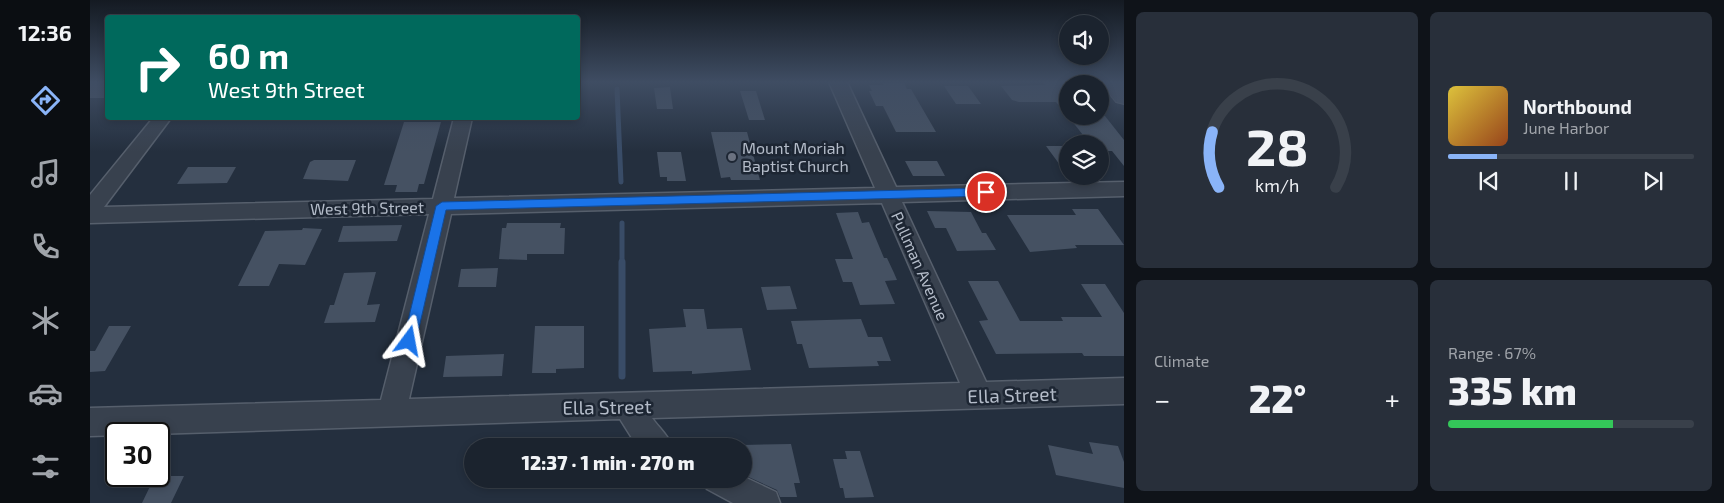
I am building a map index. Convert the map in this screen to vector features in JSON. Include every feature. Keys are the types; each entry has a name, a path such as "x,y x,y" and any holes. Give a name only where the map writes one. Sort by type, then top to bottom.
{"street":[{"name":"Pullman Avenue","path":"848,105 979,396"},
{"path":"90,210 160,120"},
{"path":"392,412 463,120"},
{"name":"West 9th Street","path":"90,215 1124,189"},
{"name":"Ella Street","path":"90,422 1124,391"},
{"path":"627,406 648,438"},
{"path":"736,488 765,503"}],"building":[{"path":"656,105 673,105 673,109 657,109"},
{"path":"744,105 760,105 765,120 749,120"},
{"path":"921,105 936,132 896,132 883,106 876,106"},
{"path":"1109,121 1124,140 1124,166 1112,151 1109,151 1109,135 1083,135 1075,125 1109,125"},
{"path":"404,122 441,122 424,184 419,184 417,192 395,192 397,185 384,185"},
{"name":"Mount Moriah Baptist Church","path":"711,132 747,132 760,180 721,178"},
{"path":"1046,146 1059,146 1059,164"},
{"path":"657,152 681,152 686,181 667,181 667,177 660,177"},
{"path":"314,160 356,160 348,181 303,179 310,162"},
{"path":"905,161 937,161 945,176 913,176"},
{"path":"188,167 236,167 227,183 177,184"},
{"path":"1072,209 1098,209 1124,245 1075,245 1077,248 1030,252 1007,215 1076,215"},
{"path":"927,211 971,212 982,233 986,233 996,250 957,251 946,228 935,228"},
{"path":"858,212 862,223 869,222 884,258 887,258 897,280 885,281 895,304 860,305 852,282 843,282 835,259 853,259 836,213"},
{"path":"507,223 561,223 560,228 565,228 564,254 527,254 527,260 499,259 502,228 506,228"},
{"path":"402,225 397,241 338,242 343,226"},
{"path":"303,228 322,229 305,265 279,264 269,286 238,286 265,231 302,230"},
{"path":"498,268 496,287 458,287 461,269"},
{"path":"376,272 367,305 380,304 375,322 324,323 330,305 334,305 344,273"},
{"path":"968,281 998,281 1020,321 1063,321 1061,317 1102,317 1081,284 1105,284 1124,313 1124,356 1084,356 1082,353 996,354 979,321 988,320"},
{"path":"790,286 797,309 767,310 761,287"},
{"path":"683,309 704,309 707,329 742,328 751,370 692,374 692,371 653,372 649,329 686,327"},
{"path":"861,319 868,337 882,337 891,361 877,361 879,366 809,368 802,344 797,344 791,321"},
{"path":"109,326 131,326 105,371 90,372 90,351 95,351"},
{"path":"535,326 584,326 584,368 556,369 556,373 532,373"},
{"path":"504,354 502,376 443,377 446,356"},
{"path":"1089,442 1118,446 1124,462 1124,488 1056,475 1048,445 1093,454"},
{"path":"791,444 800,483 794,483 797,497 780,497 777,490 752,479 752,445"},
{"path":"845,451 860,451 874,497 845,498 843,488 840,488 833,459 847,459"},
{"path":"170,476 184,476 171,503 142,503 150,487 170,487"}],"waterway":[{"path":"618,105 621,182"},
{"path":"622,223 622,376"}],"place":[{"name":"Mount Moriah Baptist Church","path":"732,157"}],"route":[{"path":"409,341 442,206 986,192"}]}
